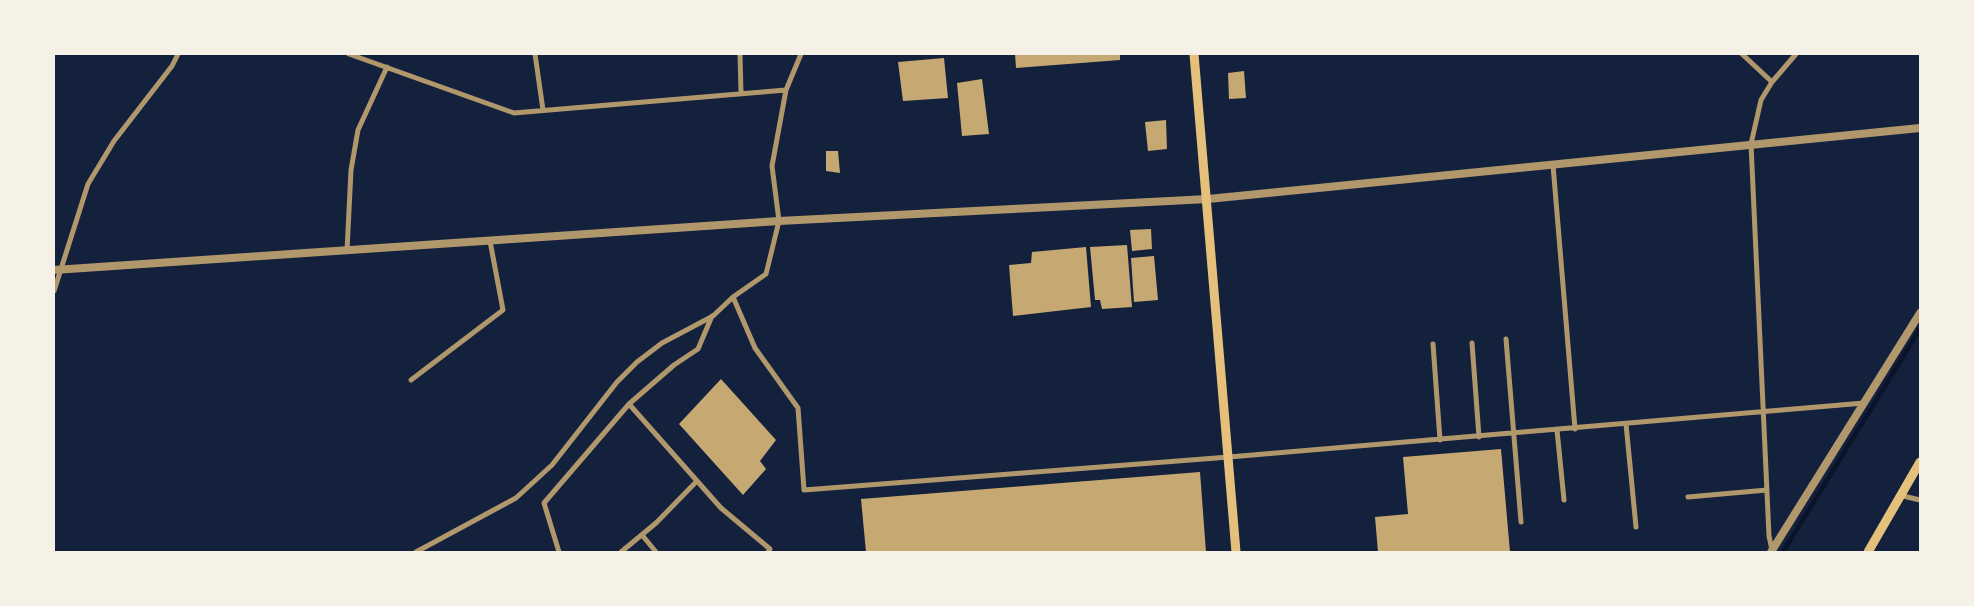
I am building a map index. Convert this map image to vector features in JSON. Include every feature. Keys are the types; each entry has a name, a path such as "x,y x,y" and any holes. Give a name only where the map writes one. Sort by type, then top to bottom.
{"main road":[{"path":"1194,54 1208,198 1236,552"},
{"path":"1868,552 1899,495 1920,462"}],"street":[{"path":"54,291 57,270 88,184 114,141 172,66 178,54"},
{"path":"349,54 514,113 786,90"},
{"path":"535,54 543,110"},
{"path":"740,54 741,93"},
{"path":"416,552 516,498 552,465 616,382 638,362 662,343 712,316 733,297 766,274 779,221 772,166 786,90 801,54"},
{"path":"1742,54 1772,82"},
{"path":"1771,551 1751,144 1761,100 1772,82 1796,54"},
{"path":"347,251 351,170 358,130 387,67"},
{"path":"57,270 779,221 1208,198 1920,128"},
{"path":"1553,165 1575,428"},
{"path":"411,380 503,310 490,241"},
{"path":"733,297 755,348 798,408 804,490 1440,440 1864,403"},
{"path":"1771,551 1920,312"},
{"path":"559,552 544,503 629,404 674,365 698,349 712,316"},
{"path":"1506,338 1521,522"},
{"path":"1472,343 1479,436"},
{"path":"1433,344 1440,440"},
{"path":"629,404 696,482 721,508 770,549 768,552"},
{"path":"1626,424 1636,527"},
{"path":"1557,430 1564,500"},
{"path":"621,552 642,535 696,482"},
{"path":"1688,498 1767,490"},
{"path":"1899,495 1920,500"},
{"path":"642,535 656,552"}],"building":[{"path":"1015,54 1120,54 1120,60 1016,68"},
{"path":"944,58 948,98 903,101 898,62"},
{"path":"1244,71 1246,98 1229,99 1228,73"},
{"path":"982,79 989,134 962,136 957,83"},
{"path":"1166,120 1167,149 1148,151 1145,122"},
{"path":"826,151 838,151 840,173 826,171"},
{"path":"1151,229 1152,249 1132,251 1130,230"},
{"path":"1127,245 1132,307 1102,309 1100,300 1095,300 1090,247"},
{"path":"1086,247 1091,307 1013,316 1009,265 1031,263 1032,252"},
{"path":"1154,256 1158,300 1134,302 1131,258"},
{"path":"721,379 776,440 760,461 766,469 743,495 679,424"},
{"path":"1501,449 1510,552 1378,552 1375,517 1408,514 1403,457"},
{"path":"1200,472 1206,552 866,552 861,499"}],"waterway":[{"path":"1783,552 1920,329"}]}
